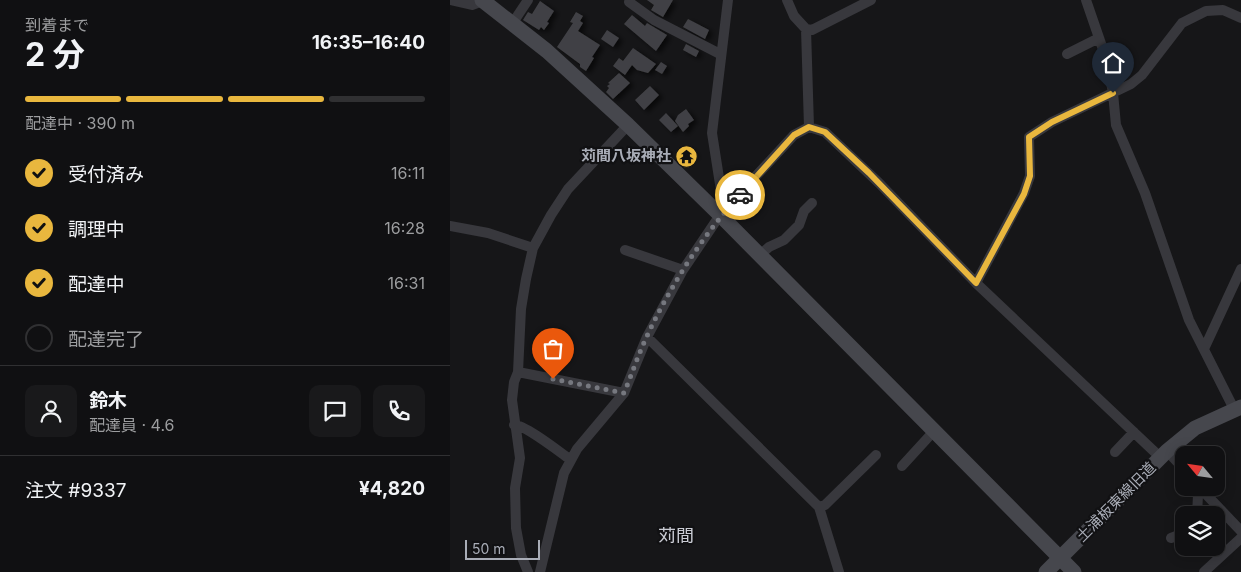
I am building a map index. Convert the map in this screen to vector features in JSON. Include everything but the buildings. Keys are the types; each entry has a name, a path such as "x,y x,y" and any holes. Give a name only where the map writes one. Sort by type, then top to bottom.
{"street":[{"path":"451,0 472,5 483,0 546,51 628,125 760,255 1074,572"},
{"path":"512,24 528,0"},
{"path":"720,216 722,197 712,133 728,0"},
{"path":"788,0 794,16 806,29 812,30 871,0"},
{"path":"1086,0 1107,61 1113,93 1116,126 1145,193 1188,320 1237,408"},
{"path":"1206,11 1212,0"},
{"path":"629,2 654,20 720,54"},
{"path":"976,283 1024,194 1030,176 1029,137 1052,122 1132,84 1142,75 1182,23 1206,11 1223,10 1241,18"},
{"path":"806,29 809,127"},
{"path":"1067,54 1099,38"},
{"path":"528,572 521,555 516,528 515,488 520,458 512,400 514,382 518,372 521,309 533,248 568,189 628,125"},
{"path":"540,572 564,473 578,449 624,393 647,337 683,270 720,216 794,135 809,127 825,132 873,177 976,283 1134,432 1175,463"},
{"path":"760,255 769,247 784,240 798,225 804,211 812,203"},
{"path":"450,226 488,233 533,248"},
{"path":"626,250 683,270"},
{"path":"1204,349 1241,269"},
{"path":"647,337 819,507 840,572"},
{"path":"518,372 624,393"},
{"name":"土浦板東線旧道","path":"1046,572 1163,454 1196,428 1237,408"},
{"path":"514,425 519,425 529,430 571,460"},
{"path":"902,466 934,431"},
{"path":"1116,452 1134,432"},
{"path":"819,507 825,505 876,455"},
{"path":"1208,496 1241,531"},
{"path":"1171,538 1175,536"},
{"path":"1204,572 1241,538"}],"way so far":[{"path":"553,379 624,393 647,337 683,270 720,216 740,195"}],"place":[{"name":"苅間八坂神社","path":"687,156"}],"district":[{"name":"苅間","path":"676,536"}],"route":[{"path":"740,195 794,135 809,127 825,132 879,183 976,283 1024,194 1030,176 1029,137 1052,122 1113,93"}]}
